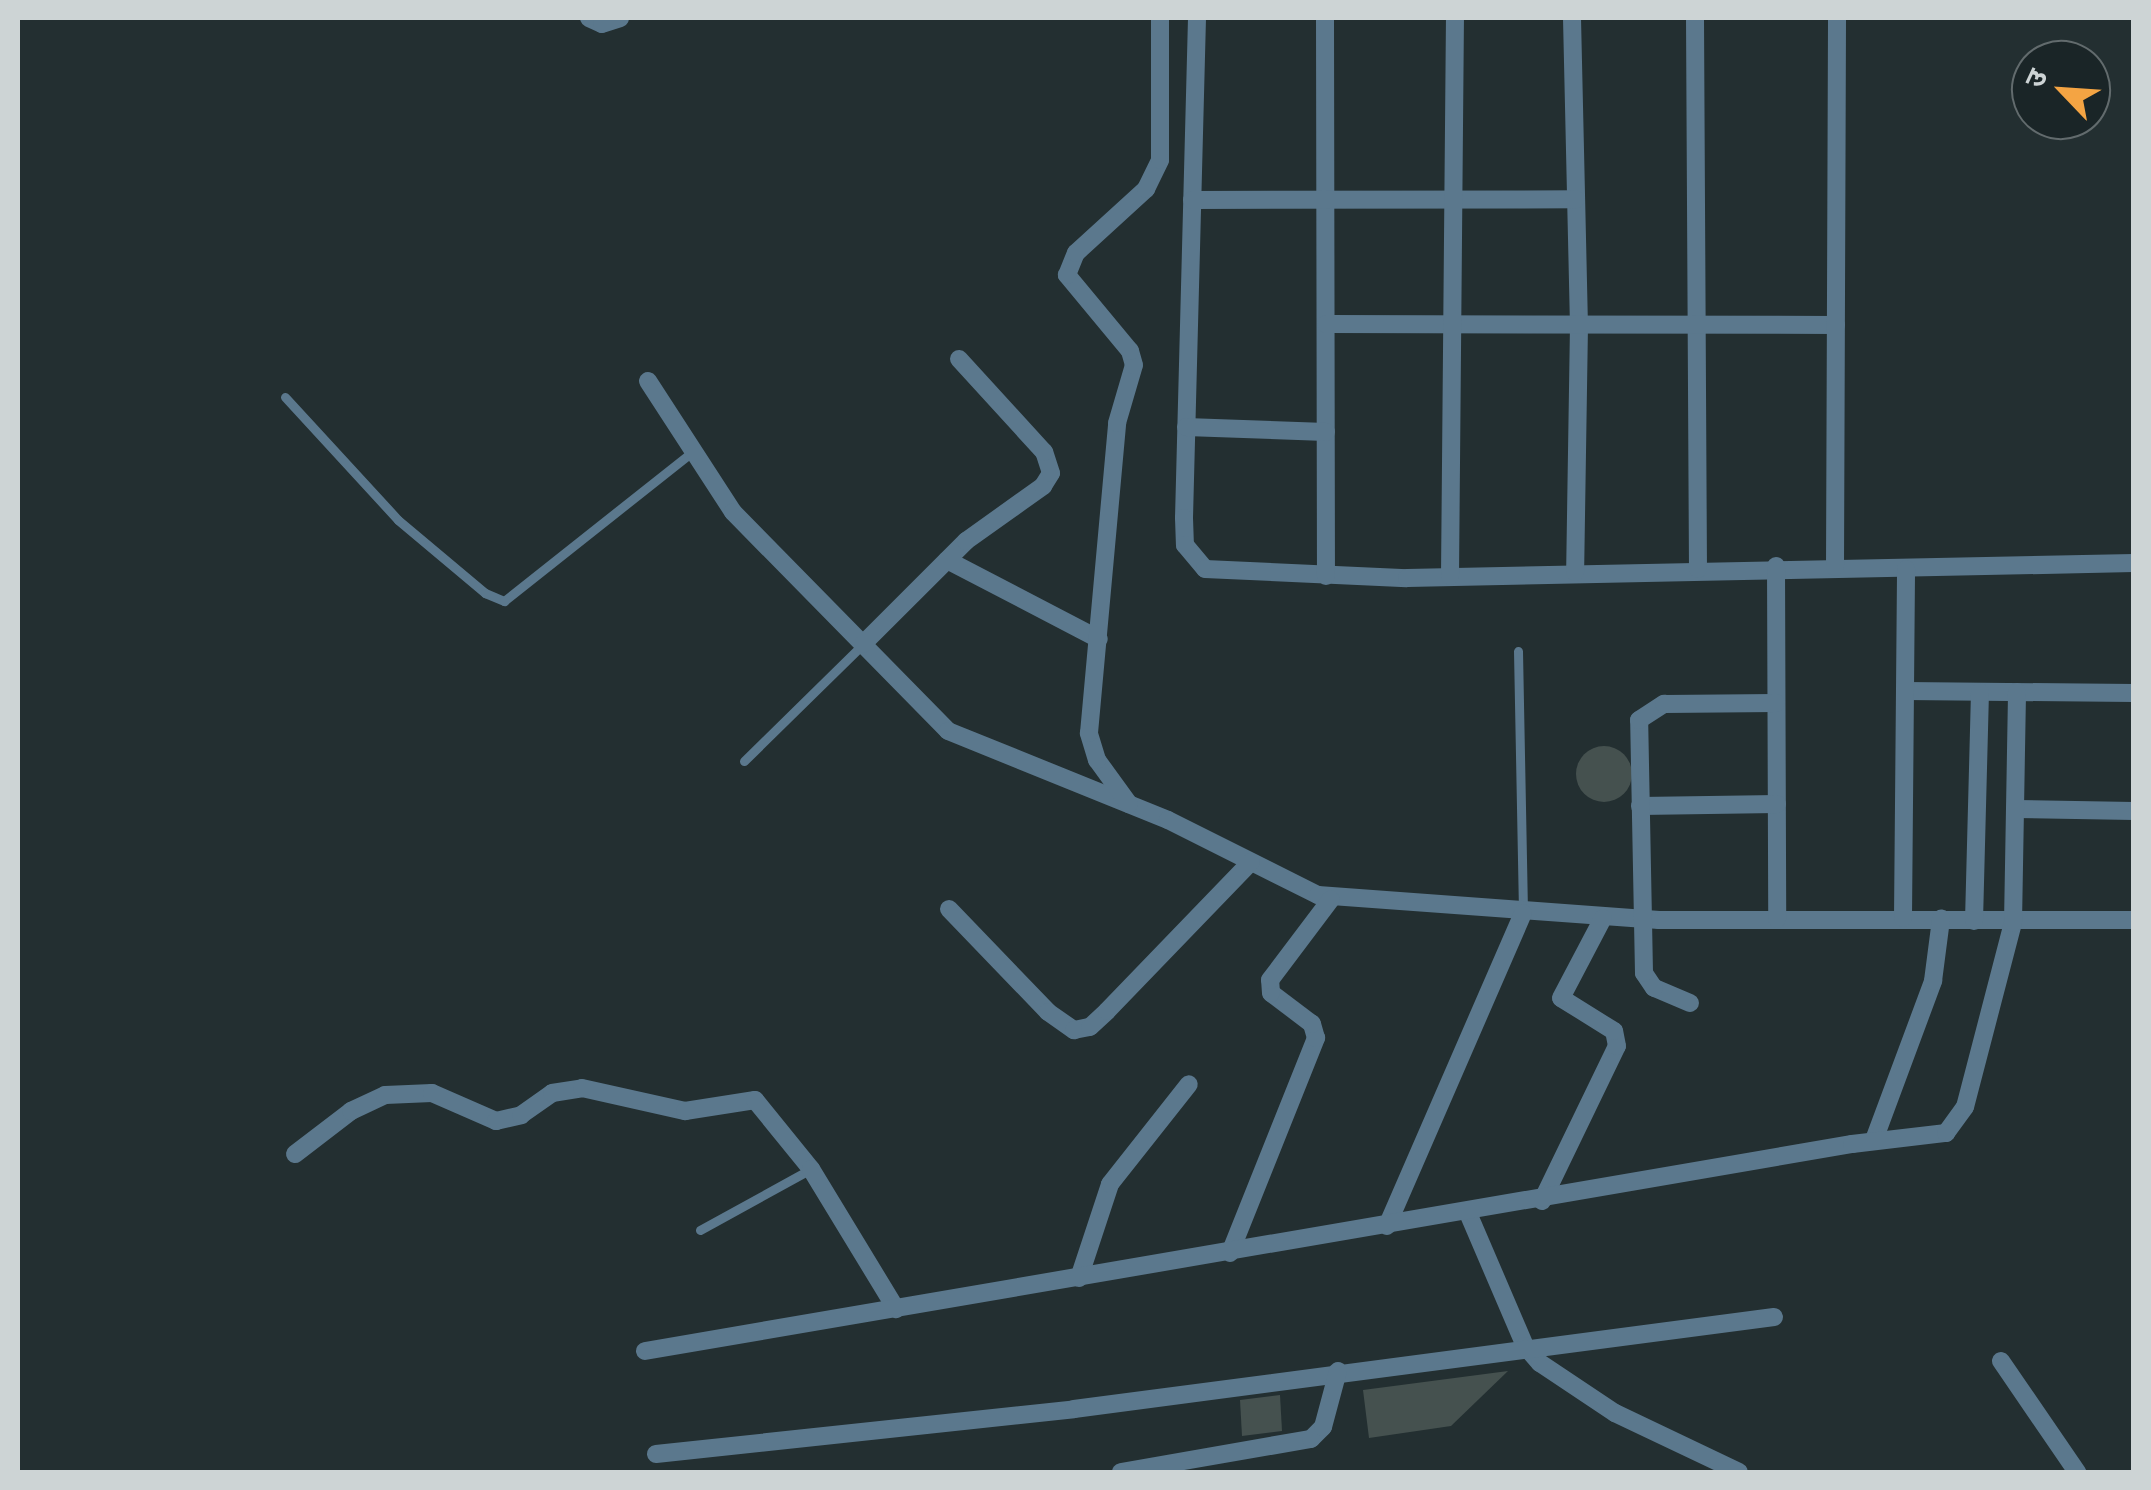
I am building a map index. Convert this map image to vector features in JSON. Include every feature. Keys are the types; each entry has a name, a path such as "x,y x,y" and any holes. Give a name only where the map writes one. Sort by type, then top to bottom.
{"street":[{"path":"589,18 602,24 620,18"},
{"path":"1129,804 1091,748 1117,422 1134,365 1130,351 1067,276 1076,253 1146,189 1160,160 1160,18"},
{"path":"1197,18 1186,426 1185,545 1192,560 1226,574 1326,576 1776,566 1906,569 2134,562"},
{"path":"1325,18 1326,576"},
{"path":"1450,576 1454,18"},
{"path":"1572,18 1579,325 1575,572"},
{"path":"1695,18 1701,324 1698,568"},
{"path":"1835,568 1836,18"},
{"path":"1192,200 1454,204 1576,200"},
{"path":"1326,324 1836,324"},
{"path":"863,644 947,560 1043,486 1051,473 1044,452 959,359"},
{"path":"648,381 733,512 948,731 1129,804 1331,899 1645,920 2134,920"},
{"path":"1186,426 1326,432"},
{"path":"947,560 1099,639"},
{"path":"1776,566 1777,919"},
{"path":"1903,918 1906,569"},
{"path":"1904,691 2134,693"},
{"path":"1974,921 1980,692"},
{"path":"645,1351 1542,1201 1874,1140 1946,1133 1960,1122 2014,923 2017,692"},
{"path":"1690,1003 1648,982 1637,729 1646,711 1664,704 1776,702"},
{"path":"1640,806 1777,804"},
{"path":"2015,809 2134,811"},
{"path":"949,908 1048,1012 1074,1030 1090,1027 1107,1011 1251,862"},
{"path":"1230,1252 1316,1038 1312,1024 1269,986 1331,899"},
{"path":"1387,1226 1523,913"},
{"path":"1542,1201 1617,1046 1614,1031 1561,998 1603,918"},
{"path":"1874,1140 1933,981 1941,918"},
{"path":"1080,1278 1110,1184 1190,1084"},
{"path":"295,1154 351,1111 386,1096 432,1093 496,1121 521,1115 552,1093 582,1088 685,1111 755,1100 811,1169 896,1309"},
{"path":"1468,1213 1525,1346 1583,1394 1739,1472"},
{"path":"656,1454 1074,1409 1525,1346 1774,1317"},
{"path":"2000,1361 2077,1472"},
{"path":"1121,1472 1311,1439 1324,1427 1338,1371"}],"lane":[{"path":"285,398 398,520 484,593 504,602 692,452"},
{"path":"744,761 863,644"},
{"path":"1518,650 1523,913"},
{"path":"700,1230 811,1169"}],"building":[{"path":"1604,746 1624,754 1632,774 1624,794 1604,802 1584,794 1576,774 1584,754"},
{"path":"1508,1371 1451,1426 1369,1438 1363,1390"},
{"path":"1280,1395 1282,1431 1242,1436 1240,1400"}]}
